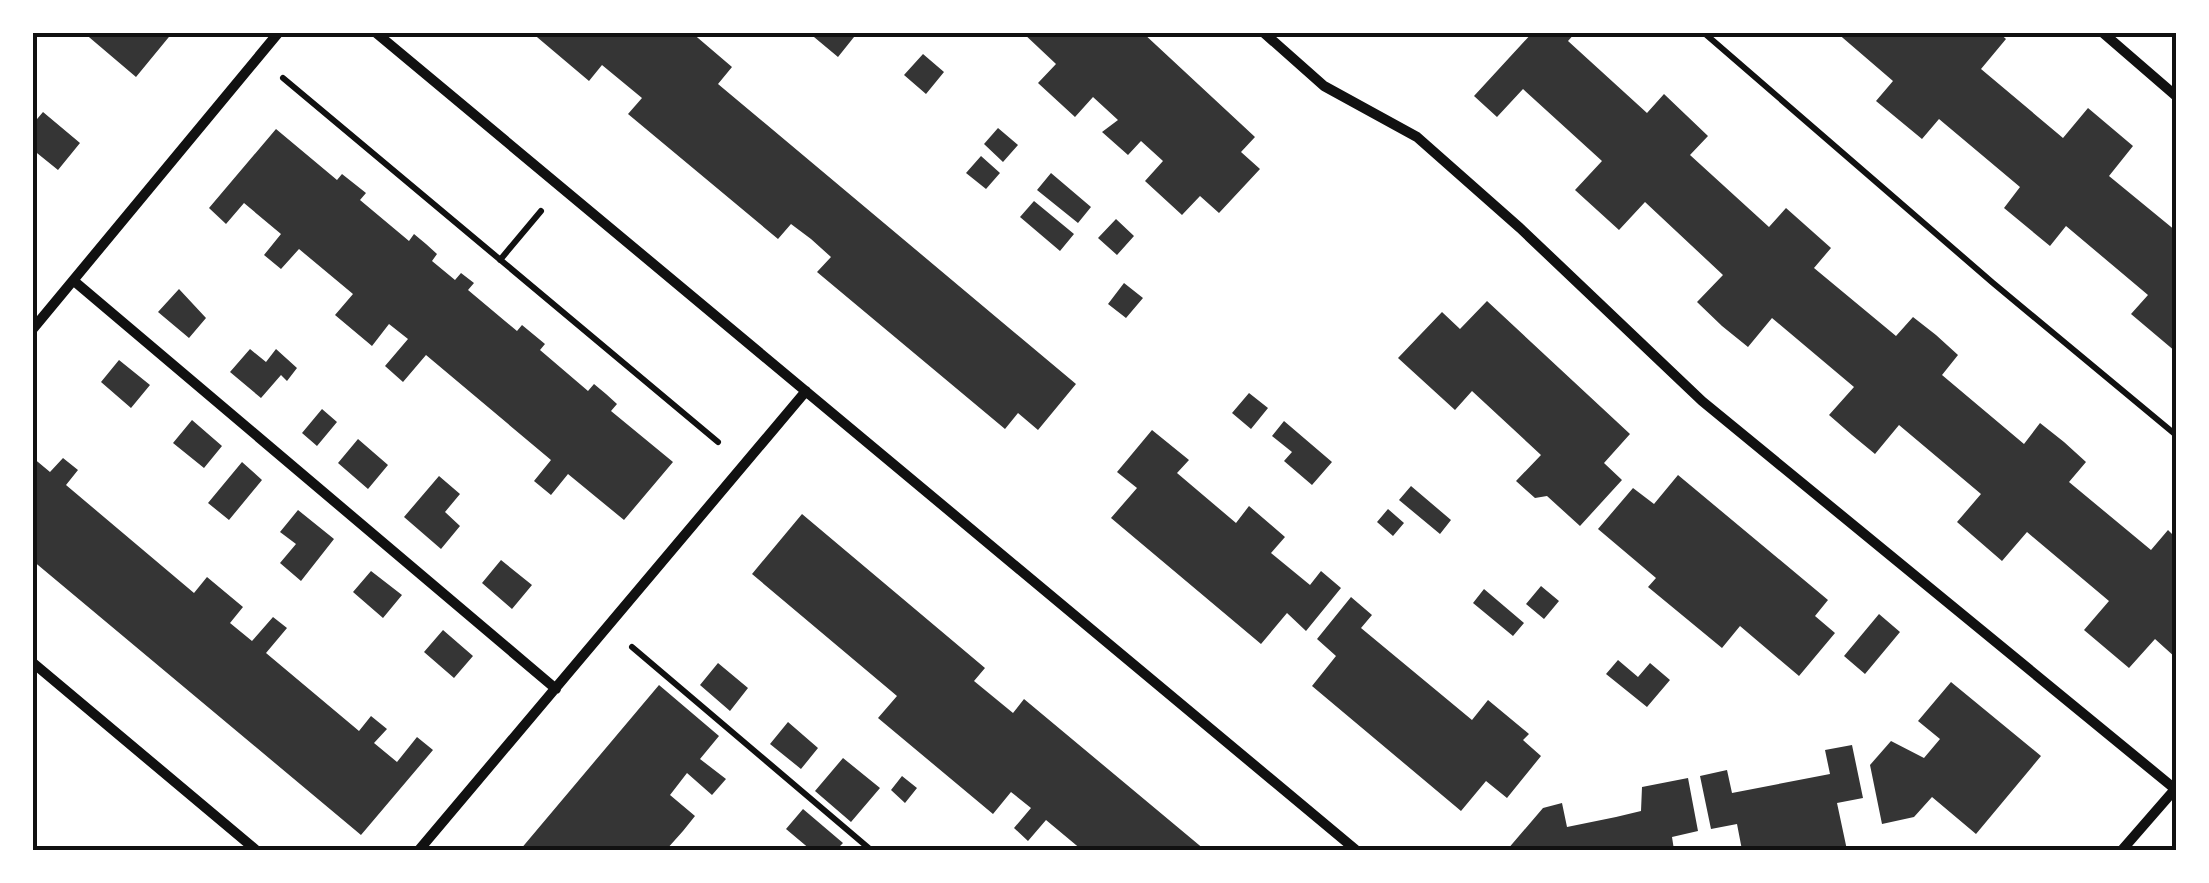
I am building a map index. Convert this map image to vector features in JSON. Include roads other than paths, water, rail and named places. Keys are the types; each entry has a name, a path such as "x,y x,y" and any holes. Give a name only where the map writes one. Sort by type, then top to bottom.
{"street":[{"path":"32,330 279,32"},
{"path":"375,32 1356,850"},
{"path":"1264,32 1324,86 1416,137 1520,228 1702,401 2176,788 2122,850"},
{"path":"2102,32 2176,96"},
{"path":"74,281 556,689"},
{"path":"420,850 806,391"},
{"path":"32,662 256,850"},
{"path":"428,840 440,850"}]}
